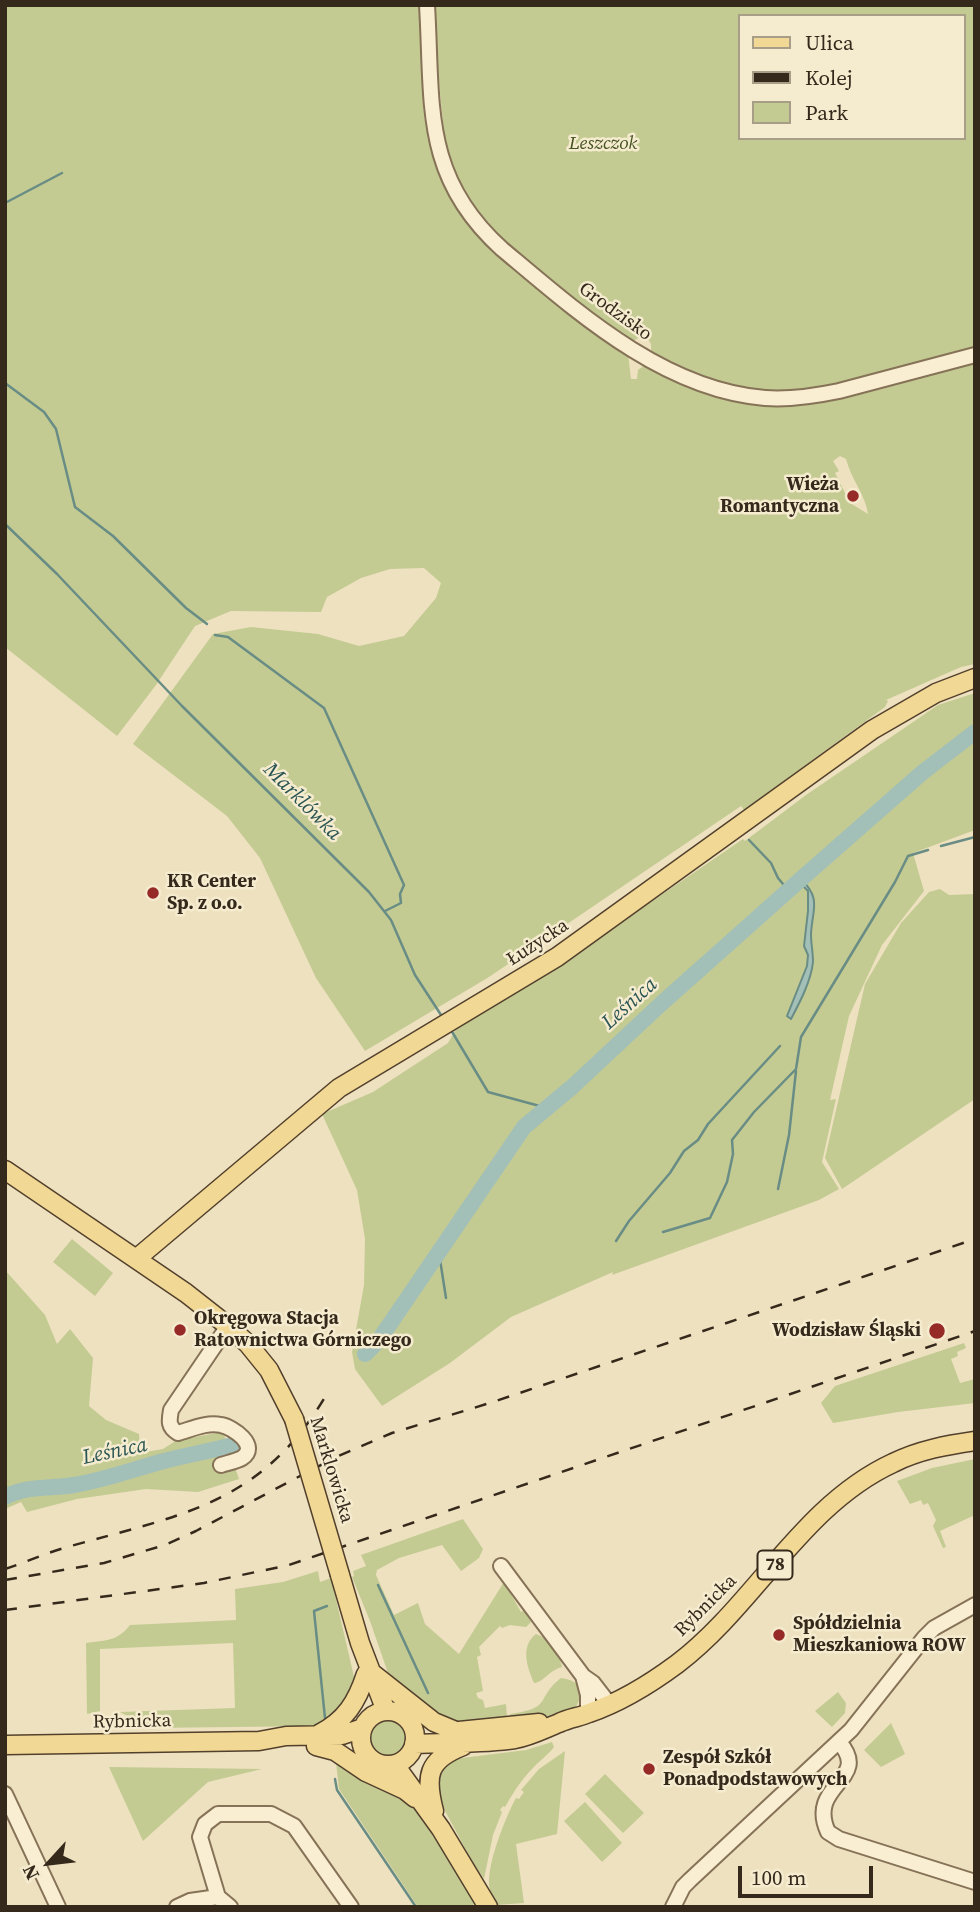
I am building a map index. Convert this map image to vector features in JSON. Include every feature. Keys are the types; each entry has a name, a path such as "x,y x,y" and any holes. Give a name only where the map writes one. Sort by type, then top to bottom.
{"main road":[{"name":"Łużycka","path":"136,1259 339,1088 557,957 872,730 936,693 975,678"},
{"name":"Marklowicka","path":"5,1170 136,1259 228,1326 248,1344 275,1379 302,1442 369,1674 374,1718"},
{"name":"Rybnicka","path":"407,1750 545,1722 559,1723 610,1705 654,1680 694,1650 828,1508 858,1483 894,1462 923,1451 975,1441"},
{"path":"369,1674 434,1722 464,1737 443,1755 432,1769 428,1784 430,1810 405,1790 366,1772 316,1741 343,1718 360,1695 369,1674"},
{"path":"363,1749 360,1740 374,1718 399,1714 406,1719 407,1750 430,1810 488,1907"},
{"name":"Rybnicka","path":"316,1741 342,1735 374,1718"},
{"name":"Rybnicka","path":"5,1745 258,1741 286,1736 342,1743 363,1749"},
{"name":"78","path":"363,1749 375,1762 387,1766 407,1750"}],"street":[{"name":"Grodzisko","path":"427,5 434,130 443,165 461,200 483,230 502,249 634,351 710,386 757,397 779,399 839,391 975,355"},
{"path":"221,1465 243,1457 247,1451 247,1442 241,1434 213,1425 178,1433 171,1429 169,1423 171,1410 228,1326"},
{"path":"501,1566 583,1676 593,1683 610,1705"},
{"path":"673,1907 683,1887 690,1880 864,1716 934,1628 975,1605"},
{"path":"583,1676 588,1695 588,1714"},
{"path":"839,1742 847,1751 850,1764 847,1773 828,1793 824,1802 822,1811 828,1832 839,1839 975,1882"},
{"path":"5,1794 58,1907"},
{"path":"230,1907 218,1897 200,1838 205,1824 218,1814 271,1814 294,1826 351,1907"},
{"path":"177,1907 190,1901 218,1897"}],"green space":[{"path":"5,5 421,5 424,117 435,159 472,223 628,354 631,379 637,379 638,370 646,364 732,401 814,401 975,363 975,664 961,667 886,700 888,701 885,707 744,810 741,806 489,977 365,1051 316,978 260,858 227,816 133,744 213,634 251,627 318,634 359,646 404,636 436,598 441,583 424,568 390,569 361,578 327,597 321,612 231,611 195,626 156,685 117,736 5,647","holes":["840,456 846,459 864,501 868,514 850,503 835,473 839,471 833,461"]},
{"name":"Leszczok","path":"432,5 975,5 975,349 810,391 735,391 670,364 651,352 651,344 647,338 642,336 633,341 559,289 477,216 446,156"},
{"path":"975,693 975,830 913,853 924,891 882,945 849,1016 830,1100 836,1099 822,1162 839,1189 819,1200 612,1275 613,1272 511,1317 450,1363 382,1406 355,1369 352,1352 364,1285 365,1239 357,1190 322,1114 373,1092 448,1043 456,1029 578,952 743,839 745,841 806,795 938,705"},
{"path":"940,889 949,895 975,894 975,1099 842,1189 825,1158 865,984 901,923 929,892"},
{"path":"72,1239 113,1273 95,1296 53,1262"},
{"path":"5,1270 45,1315 57,1344 70,1329 93,1358 89,1406 106,1420 139,1434 140,1453 163,1449 177,1440 223,1432 239,1479 198,1492 146,1489 77,1499 27,1512 21,1502 5,1509"},
{"path":"964,1343 966,1348 951,1359 960,1383 975,1379 975,1403 833,1423 821,1403 835,1386"},
{"path":"975,1459 975,1515 940,1531 946,1547 943,1548 933,1526 936,1520 928,1503 923,1505 921,1500 910,1504 897,1481 932,1468"},
{"path":"463,1519 483,1549 479,1558 461,1571 442,1545 399,1558 377,1570 376,1575 394,1615 418,1603 425,1624 459,1654 504,1582 521,1612 524,1610 531,1622 526,1627 500,1626 479,1647 481,1655 477,1657 483,1691 476,1693 478,1698 483,1700 485,1708 506,1704 507,1718 445,1721 389,1676 352,1577 353,1571 366,1566 361,1555"},
{"path":"318,1571 320,1582 331,1578 355,1681 340,1707 317,1726 150,1728 120,1712 235,1708 233,1643 100,1649 100,1711 87,1714 86,1643 120,1635 130,1625 236,1620 235,1589 283,1582"},
{"path":"536,1634 553,1647 562,1667 534,1683 527,1664 526,1651"},
{"path":"561,1678 572,1681 579,1688 581,1696 576,1707 544,1717 511,1718 510,1714 524,1712 539,1705"},
{"path":"838,1692 846,1703 845,1713 832,1727 815,1711"},
{"path":"388,1717 403,1724 410,1739 403,1754 388,1761 373,1754 366,1739 373,1724"},
{"path":"891,1723 905,1754 881,1767 864,1750"},
{"path":"552,1742 554,1747 535,1765 505,1807 500,1810 502,1812 493,1835 484,1879 436,1794 436,1777 454,1759 526,1750"},
{"path":"565,1751 557,1834 516,1844 524,1903 497,1905 490,1890 490,1870 507,1817 516,1798 519,1799 524,1792 521,1790 539,1769"},
{"path":"336,1762 365,1783 411,1804 460,1875 474,1901 473,1907 418,1907 339,1789"},
{"path":"109,1767 262,1769 208,1782 143,1841"},
{"path":"605,1774 644,1813 623,1833 585,1794"},
{"path":"585,1802 622,1843 602,1862 564,1821"}],"water":[{"path":"801,879 814,899 811,934 813,962 808,984 791,1019 787,1016 807,966 808,955 804,946 808,891 798,881"}],"waterway":[{"path":"5,203 62,173"},
{"path":"5,383 44,412 56,429 75,507 113,536 186,608 207,624"},
{"name":"Marklówka","path":"5,524 57,574 182,706 369,892 391,920 415,975 443,1018"},
{"path":"215,635 228,637 324,708 404,885 400,894 401,903 385,911"},
{"name":"Leśnica","path":"365,1354 379,1340 524,1127 923,772 975,732"},
{"path":"941,846 975,837"},
{"path":"749,840 771,863 788,890"},
{"path":"663,1232 710,1218 727,1182 733,1154 732,1140 754,1112 796,1069 801,1037 908,856 928,850"},
{"name":"Marklówka","path":"451,1030 488,1092 547,1108"},
{"path":"616,1241 684,1151 698,1140 708,1124 780,1046"},
{"path":"778,1189 789,1135 796,1071"},
{"path":"439,1253 446,1298"},
{"name":"Leśnica","path":"5,1497 30,1489 97,1480 233,1445"},
{"path":"378,1585 428,1693"},
{"path":"325,1718 314,1611 327,1606"},
{"path":"335,1779 337,1790 416,1907"}],"railway":[{"path":"5,1580 104,1563 165,1545 336,1457 392,1433 493,1402 975,1239"},
{"path":"5,1610 204,1583 289,1565 975,1331"},
{"path":"5,1569 62,1548 148,1525 215,1500 246,1483 274,1461 300,1433 325,1397"}],"place":[{"name":"Wieża Romantyczna","path":"853,496"},
{"name":"KR Center Sp. z o.o.","path":"153,893"},
{"name":"Okręgowa Stacja Ratownictwa Górniczego","path":"180,1330"},
{"name":"Wodzisław Śląski","path":"937,1331"},
{"name":"Spółdzielnia Mieszkaniowa ROW","path":"779,1635"},
{"name":"Zespół Szkół Ponadpodstawowych","path":"649,1769"}]}
